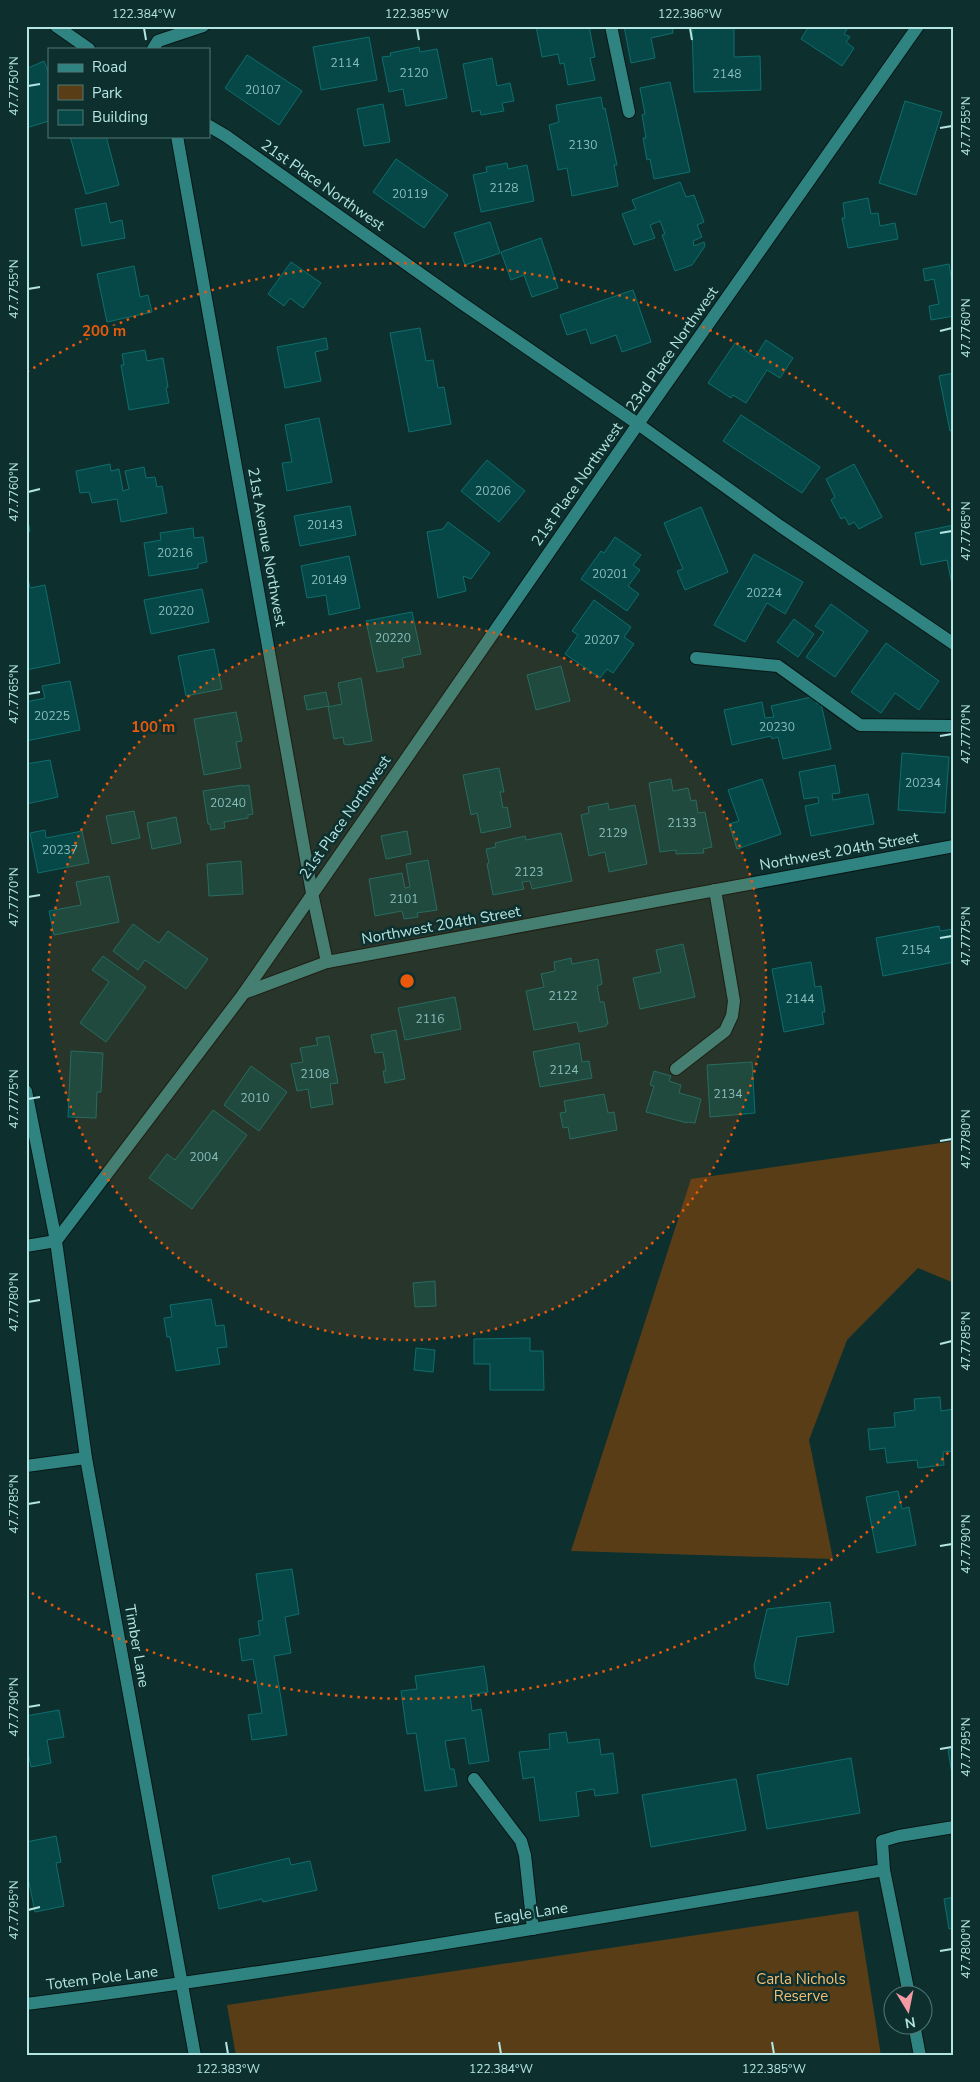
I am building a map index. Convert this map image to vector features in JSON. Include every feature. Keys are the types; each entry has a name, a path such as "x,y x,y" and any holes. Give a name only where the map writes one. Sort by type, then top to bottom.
{"street":[{"path":"56,26 88,48"},
{"path":"154,48 158,41 203,26"},
{"path":"611,26 629,112"},
{"name":"23rd Place Northwest","path":"918,26 638,424 780,526 954,644"},
{"name":"21st Place Northwest","path":"210,127 638,424 244,993"},
{"name":"21st Avenue Northwest","path":"177,138 312,893 327,962"},
{"path":"696,658 778,666 860,725 954,726"},
{"name":"Northwest 204th Street","path":"244,993 327,962 954,846"},
{"path":"676,1069 725,1031 732,1016 734,1001 716,890"},
{"path":"26,1246 56,1241 244,993"},
{"name":"Timber Lane","path":"26,1091 56,1241 86,1458 195,2056"},
{"path":"26,1466 86,1458"},
{"path":"474,1779 521,1841 525,1855 533,1930"},
{"path":"907,1984 884,1870 882,1841 899,1836 954,1827"},
{"name":"Eagle Lane","path":"182,1984 533,1930 884,1870"},
{"name":"Totem Pole Lane","path":"26,2004 182,1984"},
{"path":"916,2034 920,2056"}],"green space":[{"path":"954,1141 954,1283 918,1268 847,1340 809,1440 833,1559 571,1551 691,1179"},
{"name":"Carla Nichols Reserve","path":"858,1911 881,2056 236,2056 227,2005"}],"building":[{"path":"536,26 589,26 595,57 590,58 595,80 568,85 564,63 560,64 558,54 542,57"},
{"path":"624,26 672,26 673,33 651,38 655,58 631,63"},
{"path":"692,26 734,26 734,57 760,56 761,90 694,92"},
{"path":"809,26 849,26 844,34 850,37 846,42 854,48 842,66 801,39"},
{"path":"369,37 377,80 321,90 313,47"},
{"path":"419,47 420,52 437,49 447,98 406,106 403,89 389,92 382,57 391,56 390,53"},
{"path":"247,55 302,91 279,125 225,88"},
{"path":"492,58 497,86 510,83 514,101 502,103 504,111 481,115 480,110 472,112 463,64"},
{"path":"44,61 48,71 48,121 26,128 26,69"},
{"path":"670,82 690,172 654,179 650,159 647,160 643,138 646,138 642,115 645,114 640,88"},
{"path":"601,97 617,165 614,165 618,186 572,196 567,168 558,170 549,125 559,122 556,105"},
{"path":"905,101 942,112 916,195 879,183"},
{"path":"383,104 390,142 364,146 357,109"},
{"path":"71,138 107,138 119,185 86,194"},
{"path":"396,159 448,195 424,228 373,192"},
{"path":"507,163 508,169 527,165 534,201 481,212 473,175 487,172 486,167"},
{"path":"680,182 686,197 694,195 704,222 697,225 702,237 693,241 694,246 704,242 705,246 692,265 675,271 662,235 665,234 660,221 650,225 655,238 634,245 622,214 636,209 632,200"},
{"path":"868,198 871,214 878,213 880,226 895,223 898,239 848,248 842,218 845,218 843,203"},
{"path":"106,203 110,223 122,220 125,238 82,246 75,209"},
{"path":"490,222 500,253 465,265 454,233"},
{"path":"541,238 558,288 532,297 524,275 511,280 501,252"},
{"path":"291,262 321,283 303,308 290,298 284,306 268,294"},
{"path":"949,264 952,283 954,283 954,316 931,320 929,306 939,304 934,279 925,281 923,269"},
{"path":"134,266 140,297 148,295 152,312 107,322 97,274"},
{"path":"633,290 651,342 622,352 616,335 591,344 586,329 567,335 560,315"},
{"path":"420,328 426,361 433,360 438,388 444,387 451,424 409,432 390,333"},
{"path":"326,338 328,349 315,352 321,381 285,388 277,347"},
{"path":"766,340 793,358 780,378 767,370 746,403 733,395 731,398 708,383 735,343 755,357"},
{"path":"145,350 147,361 163,358 169,403 129,410 121,365 124,365 122,354"},
{"path":"954,373 954,430 950,431 939,376"},
{"path":"741,415 820,467 802,493 723,441"},
{"path":"319,418 332,482 287,491 282,463 292,462 285,425"},
{"path":"487,460 525,491 499,522 461,491"},
{"path":"110,464 111,471 119,469 123,491 129,489 125,471 144,467 146,478 155,477 157,487 162,486 167,513 121,522 117,499 92,503 89,492 80,493 76,471"},
{"path":"854,464 882,517 859,529 854,522 849,525 845,517 841,519 831,500 835,497 826,479"},
{"path":"350,506 356,535 300,546 294,516"},
{"path":"701,507 728,572 685,590 677,571 683,569 664,523"},
{"path":"26,510 30,531 26,532"},
{"path":"448,522 490,553 471,579 463,576 466,591 438,598 427,532 443,529"},
{"path":"954,525 953,589 947,560 921,565 915,533"},
{"path":"193,528 194,538 203,537 207,562 198,564 198,568 149,576 144,543 161,540 160,533"},
{"path":"615,537 641,555 633,565 640,570 628,586 639,594 627,611 581,579 601,551 604,553"},
{"path":"754,554 803,582 785,614 767,603 745,642 714,625"},
{"path":"349,556 360,608 329,615 326,595 307,598 301,566"},
{"path":"26,568 30,588 45,585 60,663 26,670"},
{"path":"202,589 209,622 151,634 144,600"},
{"path":"594,600 631,627 624,637 634,644 613,673 607,669 600,678 565,654 578,635 572,631"},
{"path":"831,604 868,631 835,677 806,657 824,632 815,626"},
{"path":"412,612 421,654 402,658 404,667 377,672 366,621"},
{"path":"794,619 814,634 798,657 777,642"},
{"path":"886,643 939,681 919,710 895,693 881,713 851,692"},
{"path":"214,649 222,689 186,696 178,656"},
{"path":"561,666 570,701 536,710 527,675"},
{"path":"361,678 372,741 348,745 344,744 343,737 334,739 328,707 342,704 338,683"},
{"path":"70,681 80,730 26,741 26,702 45,698 42,686"},
{"path":"326,692 329,706 307,710 304,696"},
{"path":"816,696 817,704 821,703 831,749 783,759 778,737 772,739 771,736 732,745 724,710 762,702 765,718 774,717 771,706"},
{"path":"236,712 242,741 236,742 241,768 204,775 194,719"},
{"path":"902,753 949,757 945,813 898,810"},
{"path":"50,760 58,797 26,804 26,764"},
{"path":"835,765 840,793 832,794 833,800 868,794 874,824 811,836 805,806 819,803 818,797 804,799 799,772"},
{"path":"499,768 504,792 500,792 503,808 507,807 511,827 481,833 477,813 471,815 463,775"},
{"path":"671,779 673,791 688,788 691,801 696,800 698,813 705,812 712,847 703,849 704,853 676,854 676,850 660,852 649,783"},
{"path":"762,779 781,834 737,849 729,824 739,821 728,790"},
{"path":"249,785 253,814 248,815 248,818 224,822 225,828 211,830 210,824 208,824 203,791"},
{"path":"608,803 609,810 635,805 647,864 609,872 605,852 589,856 581,815 589,813 588,807"},
{"path":"134,811 140,838 112,844 106,816"},
{"path":"176,817 181,843 152,849 147,823"},
{"path":"45,830 46,838 82,831 89,863 38,873 30,833"},
{"path":"407,831 411,854 386,859 381,836"},
{"path":"561,833 572,881 532,889 530,881 522,882 524,889 493,895 486,849 496,847 495,843 525,836 526,840"},
{"path":"428,860 437,910 417,913 418,917 404,919 402,911 375,916 369,879 402,873 405,888 410,887 406,864"},
{"path":"241,861 243,894 209,896 207,864"},
{"path":"109,876 119,922 54,935 49,911 81,905 76,882"},
{"path":"133,924 159,943 168,931 208,959 186,989 145,960 138,970 113,951"},
{"path":"939,926 940,931 954,929 954,962 883,976 876,938"},
{"path":"683,944 695,997 640,1009 633,978 661,972 656,950"},
{"path":"103,956 146,987 106,1042 80,1023 109,982 92,970"},
{"path":"571,958 572,964 598,959 602,984 597,986 600,1002 604,1002 608,1024 579,1032 577,1022 534,1030 526,991 544,987 541,974 555,971 554,962"},
{"path":"811,962 815,987 821,986 825,1012 822,1012 824,1024 784,1032 772,969"},
{"path":"455,997 461,1029 405,1040 398,1008"},
{"path":"396,1030 405,1079 385,1083 383,1071 386,1071 383,1052 375,1053 371,1035"},
{"path":"329,1036 338,1083 330,1084 333,1104 311,1108 308,1089 297,1091 291,1064 303,1062 300,1048 318,1045 316,1038"},
{"path":"579,1043 582,1062 589,1061 592,1078 540,1087 533,1052"},
{"path":"71,1051 103,1053 101,1092 97,1092 96,1118 68,1117"},
{"path":"752,1062 755,1113 710,1117 707,1065"},
{"path":"251,1066 287,1092 259,1131 224,1105"},
{"path":"654,1071 671,1076 669,1081 681,1085 679,1093 701,1099 695,1123 687,1123 646,1112 654,1086 650,1085"},
{"path":"604,1094 608,1113 614,1112 617,1130 570,1139 568,1127 563,1128 560,1113 566,1112 564,1101"},
{"path":"213,1110 247,1135 192,1209 149,1178 167,1154 175,1160"},
{"path":"435,1281 436,1306 415,1307 413,1283"},
{"path":"211,1299 216,1326 224,1325 227,1347 217,1348 220,1364 176,1371 170,1337 167,1337 164,1318 172,1317 170,1305"},
{"path":"530,1338 530,1351 543,1351 544,1390 490,1390 490,1364 474,1364 474,1339"},
{"path":"416,1348 435,1350 433,1372 414,1370"},
{"path":"940,1397 941,1411 954,1409 954,1451 943,1452 944,1465 918,1468 917,1460 887,1463 885,1448 870,1450 868,1429 895,1427 894,1413 915,1410 914,1399"},
{"path":"898,1491 902,1509 909,1507 916,1545 877,1553 866,1497"},
{"path":"292,1569 299,1614 285,1617 291,1653 274,1656 287,1735 252,1740 248,1715 262,1713 253,1659 242,1661 239,1639 260,1635 258,1621 263,1620 256,1574"},
{"path":"830,1602 834,1632 797,1637 788,1685 756,1678 754,1666 767,1609"},
{"path":"484,1666 488,1692 470,1695 472,1711 481,1709 489,1761 469,1764 465,1738 445,1741 450,1769 454,1769 457,1786 425,1791 416,1733 407,1734 401,1691 417,1689 415,1676"},
{"path":"59,1710 64,1737 47,1740 51,1763 31,1767 26,1743 26,1716"},
{"path":"566,1732 568,1743 599,1739 601,1755 613,1753 618,1793 595,1796 594,1789 576,1792 579,1816 540,1821 534,1777 523,1779 519,1752 550,1749 549,1734"},
{"path":"954,1749 954,1786 948,1750"},
{"path":"851,1758 860,1813 767,1829 757,1775"},
{"path":"736,1779 746,1830 651,1847 642,1795"},
{"path":"56,1836 61,1862 56,1863 64,1906 35,1912 26,1868 26,1842"},
{"path":"289,1858 291,1865 310,1861 317,1890 263,1902 262,1899 219,1909 212,1876"},
{"path":"954,1897 954,1928 949,1929 944,1899"}]}
